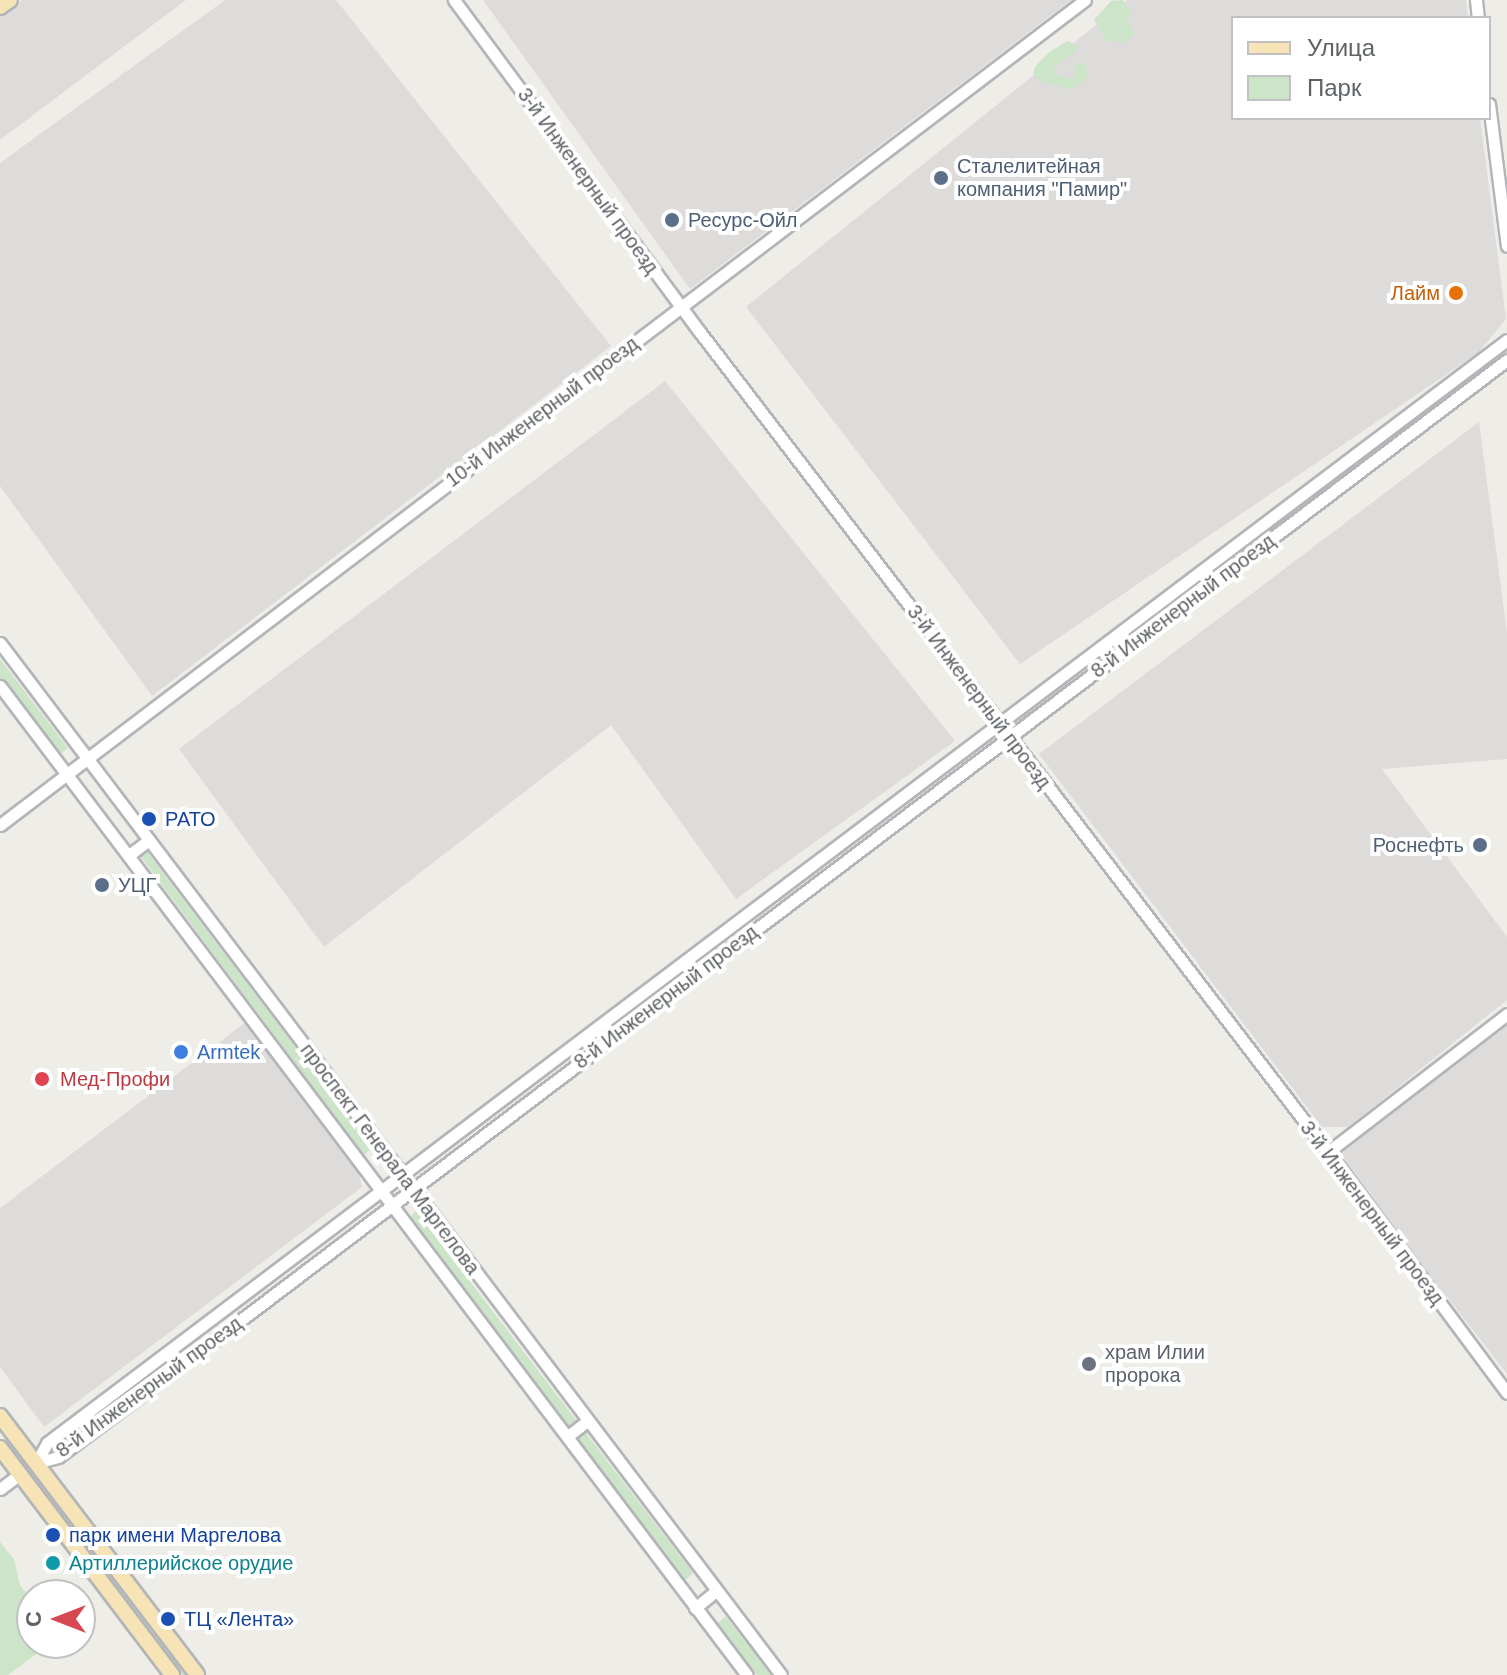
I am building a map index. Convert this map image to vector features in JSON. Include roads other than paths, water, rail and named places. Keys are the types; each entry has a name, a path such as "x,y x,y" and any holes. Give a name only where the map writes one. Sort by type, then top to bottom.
{"main road":[{"path":"0,7 10,0"},
{"path":"0,1416 197,1675"},
{"path":"0,1448 172,1675"},
{"path":"20,1474 36,1463"}],"street":[{"name":"3-й Инженерный проезд","path":"454,0 681,306 1328,1152 1507,1393"},
{"name":"10-й Инженерный проезд","path":"0,825 1085,0"},
{"path":"1491,120 1507,246"},
{"name":"8-й Инженерный проезд","path":"36,1463 47,1443 1507,340"},
{"name":"8-й Инженерный проезд","path":"36,1463 58,1457 1507,360"},
{"name":"проспект Генерала Маргелова","path":"0,643 781,1675"},
{"name":"проспект Генерала Маргелова","path":"0,686 747,1675"},
{"path":"891,806 901,820"},
{"path":"129,855 149,840"},
{"path":"1328,1152 1507,1014"},
{"path":"334,1226 345,1241"},
{"path":"570,1438 587,1421"},
{"path":"0,1489 20,1474"},
{"path":"695,1608 716,1591"}],"place":[{"name":"Сталелитейная компания \"Памир\"","path":"941,178"},
{"name":"Ресурс-Ойл","path":"672,220"},
{"name":"Лайм","path":"1456,293"},
{"name":"РАТО","path":"149,819"},
{"name":"Роснефть","path":"1480,845"},
{"name":"УЦГ","path":"102,885"},
{"name":"Armtek","path":"181,1052"},
{"name":"Мед-Профи","path":"42,1079"},
{"name":"храм Илии пророка","path":"1089,1364"},
{"name":"парк имени Маргелова","path":"53,1535"},
{"name":"Артиллерийское орудие","path":"53,1563"},
{"name":"ТЦ «Лента»","path":"168,1619"}]}
